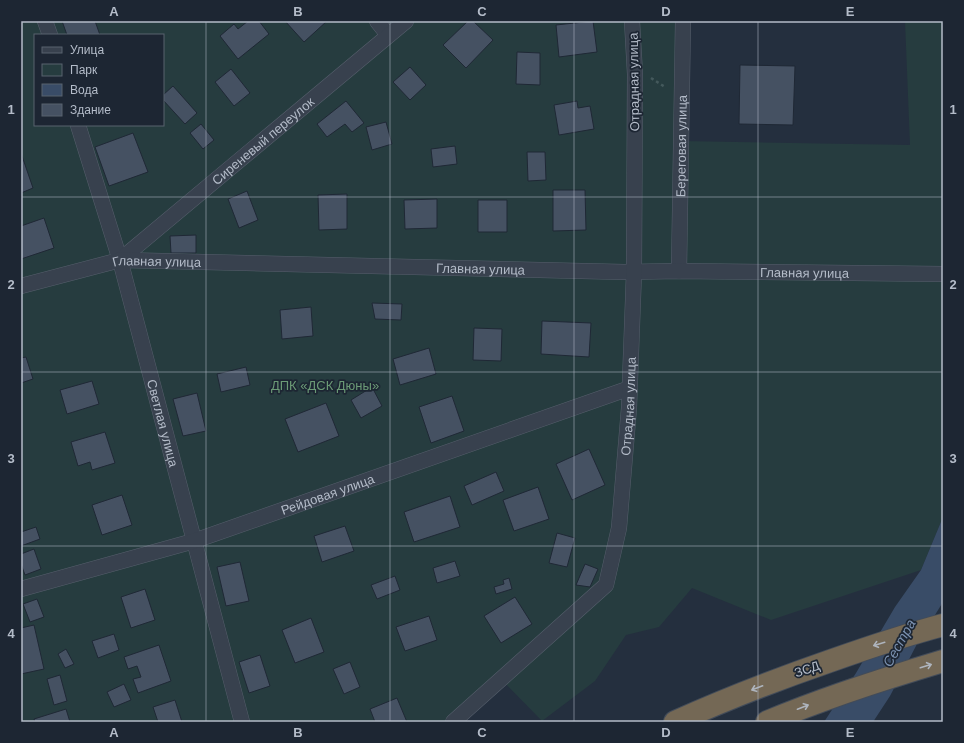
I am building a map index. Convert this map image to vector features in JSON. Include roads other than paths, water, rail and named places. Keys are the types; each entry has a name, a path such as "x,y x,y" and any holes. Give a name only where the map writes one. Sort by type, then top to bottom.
{"highway":[{"name":"ЗСД","path":"675,722 705,708 791,675 869,647 943,625"},
{"path":"767,722 801,708 874,682 943,661"}],"street":[{"path":"45,21 50,34"},
{"path":"378,21 388,35"},
{"name":"Сиреневый переулок","path":"120,260 406,21"},
{"name":"Отрадная улица","path":"453,722 606,585 619,528 630,388 634,272 635,82 632,21"},
{"name":"Береговая улица","path":"679,271 683,21"},
{"name":"Светлая улица","path":"78,126 120,260 242,722"},
{"name":"Главная улица","path":"21,286 120,260 634,272 679,271 943,274"},
{"name":"Рейдовая улица","path":"21,589 194,541 630,388"}],"water":[{"name":"Сестра","path":"943,517 943,602 917,644 890,696 873,722 824,722 856,673 895,607 921,570"}],"park label":[{"name":"ДПК «ДСК Дюны»","path":"325,385"}]}
